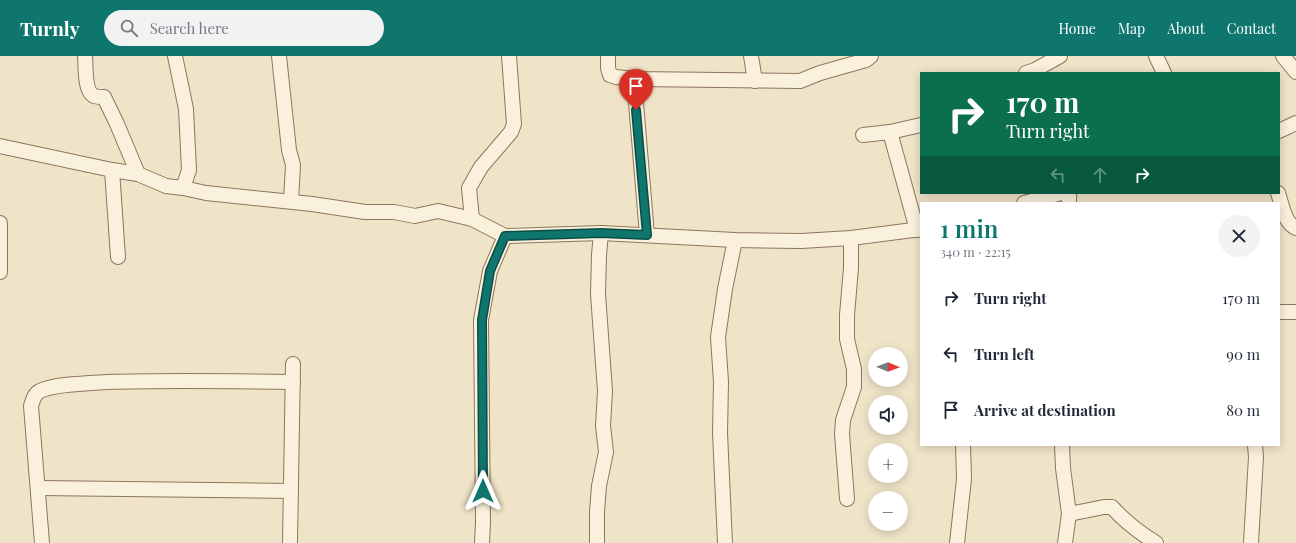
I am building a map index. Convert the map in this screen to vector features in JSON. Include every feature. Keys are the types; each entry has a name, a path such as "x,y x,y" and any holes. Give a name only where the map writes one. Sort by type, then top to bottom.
{"street":[{"path":"85,56 89,91 94,96 104,97 138,174"},
{"path":"175,56 186,109 189,170 183,188"},
{"path":"279,56 289,150 293,165 291,201"},
{"path":"472,219 469,188 481,167 512,132 514,124 509,56"},
{"path":"608,56 608,68 610,75 616,77 634,79 755,81 800,81 820,73 866,60 872,56"},
{"path":"751,56 755,81"},
{"path":"1156,56 1164,72"},
{"path":"1283,56 1296,72"},
{"path":"1029,72 1035,70 1054,57"},
{"path":"634,79 647,235"},
{"path":"1280,131 1296,123"},
{"path":"863,135 920,126"},
{"path":"0,146 112,170 138,174 166,186 206,193 291,201 365,212 394,212 415,216 438,211 472,219 505,236 601,233 735,240 801,241 851,238 919,229 890,132"},
{"path":"112,170 118,257"},
{"path":"1028,202 1057,194"},
{"path":"1278,194 1288,221 1291,226 1296,228"},
{"path":"0,223 0,272"},
{"path":"598,543 597,512 599,486 606,452 603,426 606,391 598,294 601,233"},
{"path":"482,543 482,320 490,271 505,236"},
{"path":"847,499 842,434 843,420 854,387 854,369 847,339 851,238"},
{"path":"725,543 720,433 721,382 718,337 725,289 735,240"},
{"path":"1280,312 1296,312"},
{"path":"290,543 293,364"},
{"path":"42,543 31,406 33,398 40,391 83,383 175,380 293,382"},
{"path":"957,543 964,479 963,446"},
{"path":"1062,446 1063,468 1069,514 1065,543"},
{"path":"1252,543 1256,457 1254,446"},
{"path":"38,488 291,491"},
{"path":"1069,514 1104,507 1112,507 1143,539 1156,543"}],"route":[{"path":"483,491 482,320 490,271 505,236 601,233 647,235 636,110"}]}
